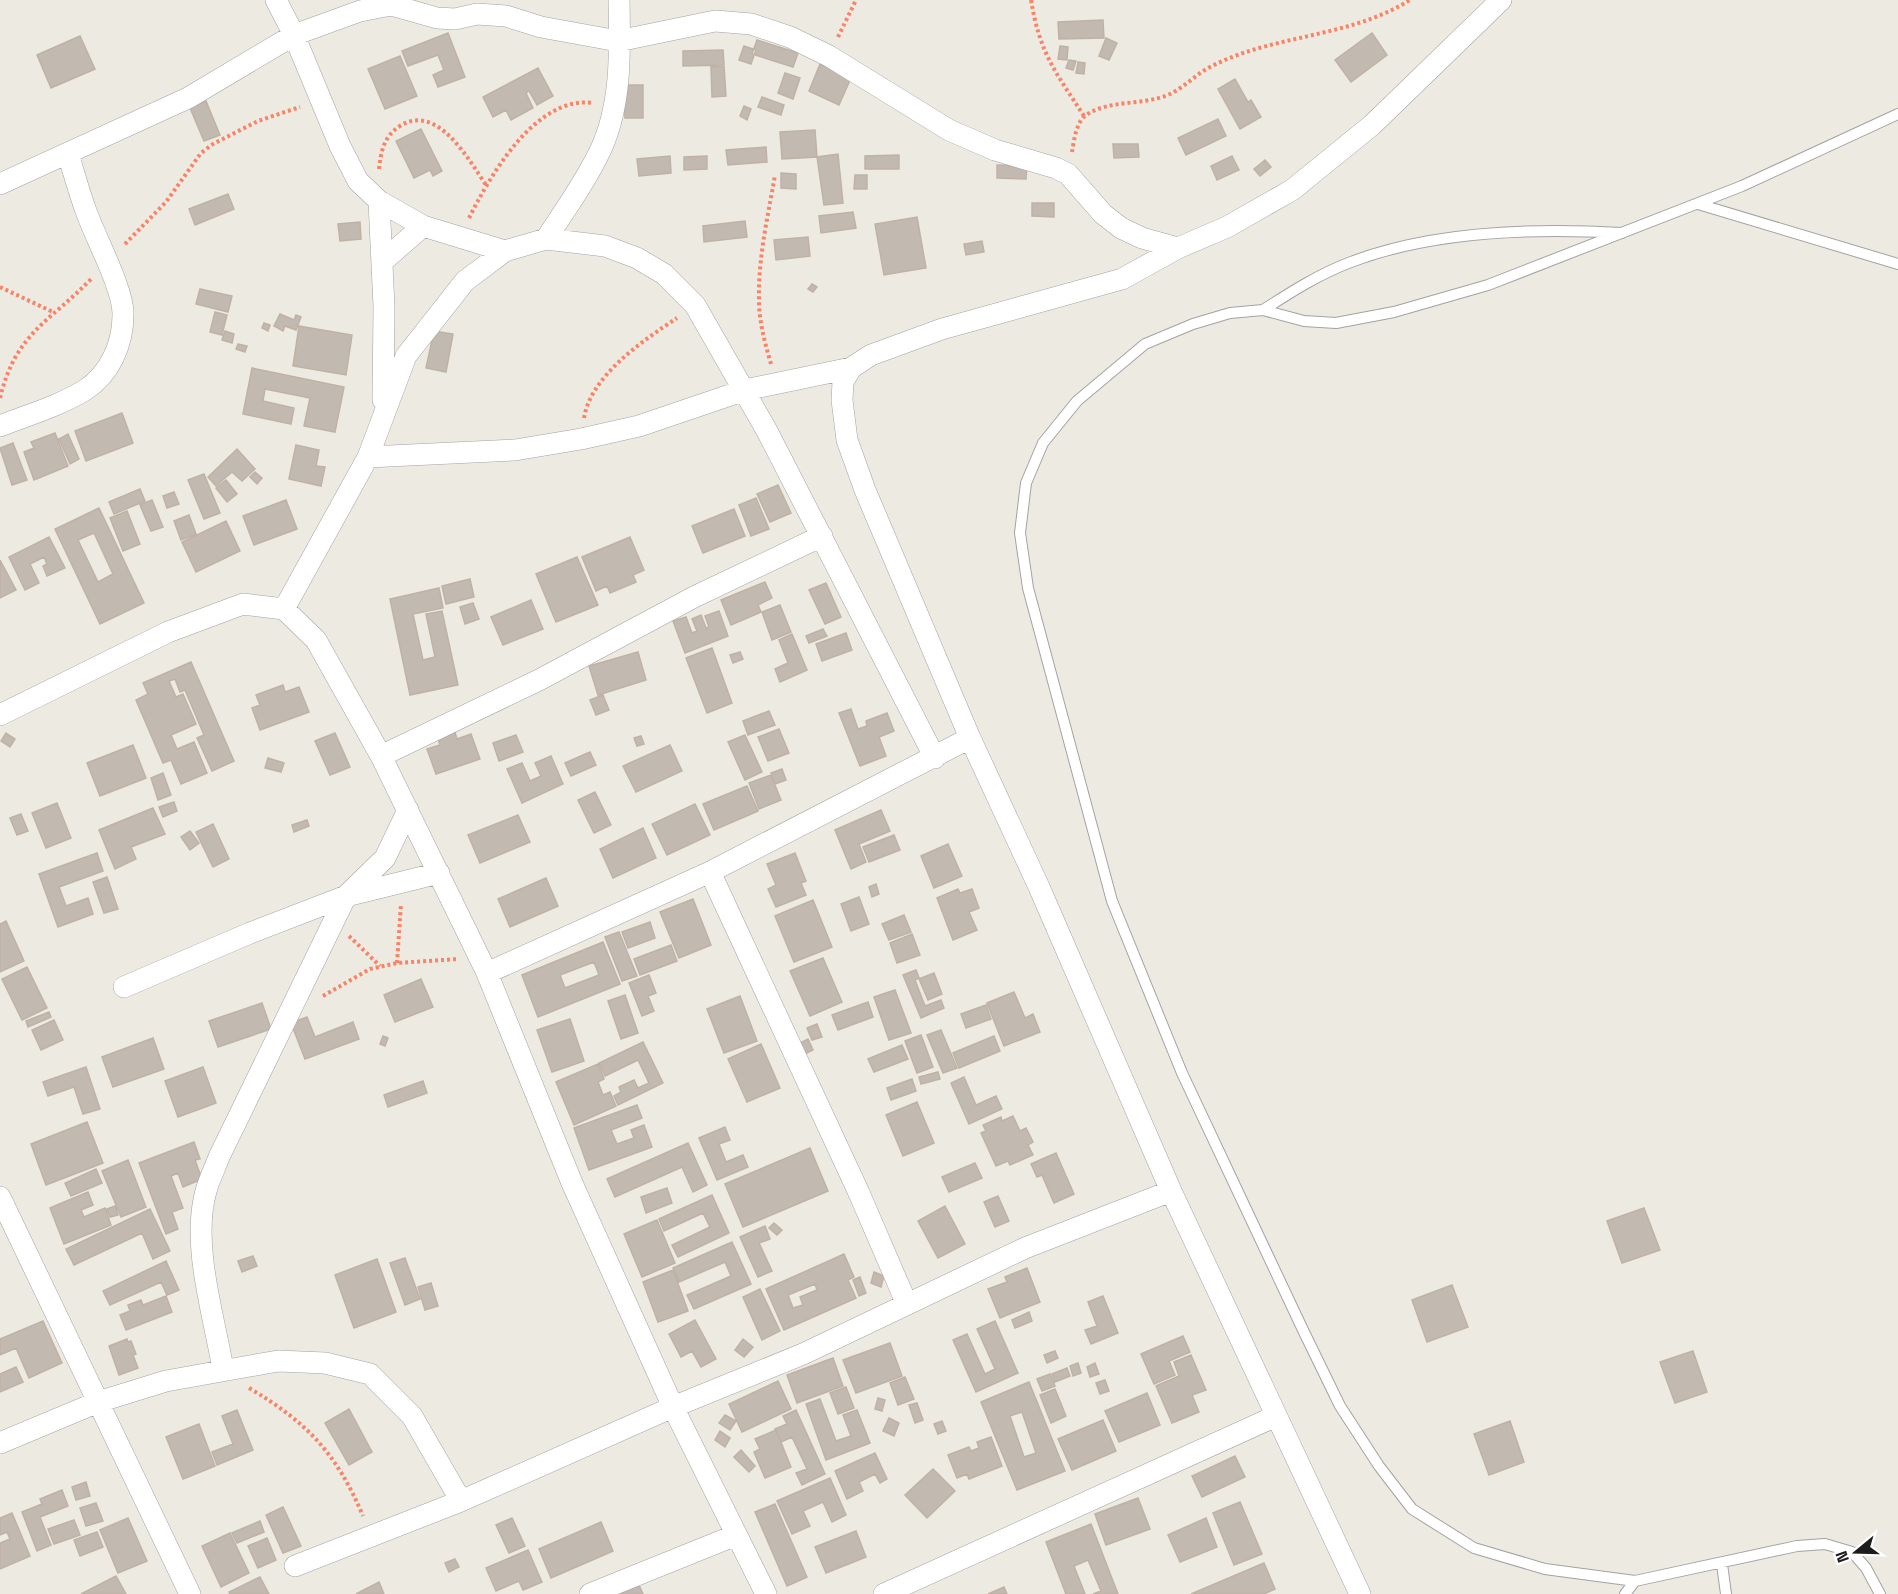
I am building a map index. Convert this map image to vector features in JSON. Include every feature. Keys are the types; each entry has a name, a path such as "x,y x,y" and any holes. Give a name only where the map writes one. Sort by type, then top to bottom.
{"street":[{"path":"276,0 294,35 320,101 358,181 378,201 423,226 505,251"},
{"path":"546,239 601,148 613,110 618,75 619,0"},
{"path":"368,457 515,450 639,426 745,390 851,368 871,355 942,329 1122,279 1178,248 1227,227 1292,190 1372,124 1501,0"},
{"path":"0,184 188,98 294,35 360,11 391,5 437,18 455,19 477,14 506,16 541,27 618,41 715,21 751,24 790,37 829,56 949,130 995,150 1056,168 1068,174 1103,214 1121,228 1142,238 1178,248"},
{"path":"0,426 54,405 86,389 107,370 119,344 124,313 68,154"},
{"path":"378,201 382,262 382,413"},
{"path":"382,262 423,226"},
{"path":"284,609 368,457 382,413 406,356 465,281 505,251 546,239 605,246 637,258 664,274 695,305 745,390 935,758"},
{"path":"851,368 843,382 842,400 847,440 864,490 970,738 1039,887 1171,1191 1360,1594"},
{"path":"381,756 539,680 694,597 822,536"},
{"path":"0,715 168,633 243,604 284,609 316,640 381,756 483,965 572,1183 673,1407 766,1594"},
{"path":"483,965 710,872 970,738"},
{"path":"223,1369 203,1260 205,1192 219,1157 346,896 385,858 408,810"},
{"path":"710,872 859,1192 906,1302"},
{"path":"124,987 250,933 346,896 439,873"},
{"path":"295,1566 461,1501 673,1407 803,1354 906,1302 1025,1248 1171,1191"},
{"path":"0,1197 190,1594"},
{"path":"0,1443 98,1402 166,1381 278,1361 326,1363 370,1374 412,1416 461,1501"},
{"path":"884,1594 1276,1416"},
{"path":"590,1594 736,1535"}],"lane":[{"path":"1880,1594 1866,1568 1852,1552 1825,1544 1797,1546 1635,1581 1545,1569 1474,1548 1412,1509 1379,1466 1340,1406 1182,1073 1112,901 1028,588 1020,532 1026,483 1043,443 1077,401 1145,344 1192,324 1220,316 1263,310 1304,321 1336,323 1394,312 1488,285 1742,186 1898,114"},
{"path":"1698,204 1898,264"},
{"path":"1263,310 1309,281 1352,261 1404,247 1521,232 1572,230 1625,233"},
{"path":"1722,1564 1726,1594"},
{"path":"1625,1594 1635,1581"}],"path":[{"path":"1031,0 1035,24 1049,64 1084,116"},
{"path":"1068,174 1076,131 1084,116 1103,108 1170,94 1212,66 1266,47 1360,24 1410,0"},
{"path":"829,56 856,1"},
{"path":"0,398 12,362 28,335 81,289 166,202 201,153 213,144 258,121 320,101"},
{"path":"459,237 486,184 520,139 562,108 583,102 613,110"},
{"path":"378,201 379,168 383,147 389,134 403,124 420,120 433,123 448,134 486,184"},
{"path":"775,175 760,267 759,300 762,330 775,382"},
{"path":"0,287 53,312"},
{"path":"581,439 585,414 598,388 619,361 695,305"},
{"path":"397,963 404,882"},
{"path":"334,921 380,966"},
{"path":"315,1002 370,969 380,966 397,963 483,965"},
{"path":"223,1369 296,1418 317,1440 338,1465 371,1536"}],"building":[{"path":"1103,20 1104,38 1059,39 1058,22"},
{"path":"448,33 465,77 438,87 433,75 444,70 438,55 408,66 402,51"},
{"path":"1372,33 1387,55 1351,82 1335,60"},
{"path":"80,36 95,69 51,88 37,55"},
{"path":"1106,38 1117,43 1109,60 1099,56"},
{"path":"757,40 798,53 793,67 752,54"},
{"path":"744,46 756,50 751,64 739,60"},
{"path":"1060,46 1068,47 1067,60 1058,59"},
{"path":"723,50 724,65 683,66 683,51"},
{"path":"400,56 417,96 385,109 368,69"},
{"path":"1069,60 1076,61 1073,70 1066,68"},
{"path":"1078,62 1085,63 1084,74 1076,73"},
{"path":"820,64 851,78 839,105 809,91"},
{"path":"724,66 726,96 712,97 711,67"},
{"path":"538,68 553,96 537,105 529,91 526,93 533,108 511,120 506,110 493,117 483,97"},
{"path":"785,73 800,78 793,99 778,93"},
{"path":"1235,79 1248,102 1251,100 1261,117 1240,129 1218,89"},
{"path":"624,85 643,85 643,118 625,118"},
{"path":"762,97 784,105 781,115 758,107"},
{"path":"206,101 220,135 204,141 190,108"},
{"path":"744,106 751,109 747,120 740,116"},
{"path":"1218,119 1226,136 1186,155 1178,138"},
{"path":"421,129 442,171 433,176 430,170 414,178 396,141"},
{"path":"815,130 817,157 782,159 780,132"},
{"path":"1113,144 1138,144 1139,157 1114,158"},
{"path":"766,147 767,162 728,165 726,150"},
{"path":"838,154 843,203 824,205 817,157"},
{"path":"899,155 899,169 865,169 865,156"},
{"path":"670,156 671,173 639,176 637,159"},
{"path":"707,156 707,169 684,170 684,157"},
{"path":"1232,156 1239,170 1217,180 1211,166"},
{"path":"1265,160 1271,167 1260,176 1254,169"},
{"path":"997,165 1027,166 1026,179 997,178"},
{"path":"781,173 796,174 796,189 781,188"},
{"path":"855,175 867,175 867,189 854,189"},
{"path":"228,194 234,209 195,225 189,209"},
{"path":"1032,203 1054,203 1054,217 1032,216"},
{"path":"853,212 856,228 821,233 819,216"},
{"path":"917,217 926,268 884,275 875,224"},
{"path":"745,221 747,237 704,242 703,226"},
{"path":"360,222 361,239 340,241 338,224"},
{"path":"808,237 810,256 776,260 774,240"},
{"path":"982,241 984,252 966,255 964,244"},
{"path":"812,284 817,287 813,292 808,289"},
{"path":"200,289 232,296 228,312 196,304"},
{"path":"215,312 227,315 222,335 210,332"},
{"path":"280,314 294,320 296,315 301,317 296,330 285,326 283,331 274,326"},
{"path":"264,323 270,325 268,331 262,328"},
{"path":"299,326 352,335 346,375 293,366"},
{"path":"225,331 234,334 232,343 222,340"},
{"path":"434,331 453,334 446,372 426,368"},
{"path":"238,344 247,346 245,352 236,349"},
{"path":"252,368 344,387 335,432 304,426 310,398 265,389 263,401 294,408 291,424 243,414"},
{"path":"122,413 133,443 86,461 75,431"},
{"path":"55,433 68,466 34,480 24,452 34,448 31,442"},
{"path":"68,434 79,459 70,464 59,439"},
{"path":"13,443 27,480 12,485 0,448"},
{"path":"296,445 319,450 316,466 325,467 321,486 289,479"},
{"path":"237,449 255,469 242,481 232,472 216,486 208,477"},
{"path":"255,472 262,478 257,484 250,477"},
{"path":"204,474 220,513 204,519 188,480"},
{"path":"226,480 237,494 227,502 216,488"},
{"path":"778,485 791,513 770,522 757,494"},
{"path":"140,489 145,501 114,514 109,502"},
{"path":"174,492 179,504 167,508 163,496"},
{"path":"756,498 769,529 751,536 739,505"},
{"path":"152,500 163,527 151,531 140,505"},
{"path":"286,500 297,529 254,545 243,516"},
{"path":"99,508 144,603 100,624 55,529","holes":["94,533 113,574 98,582 78,540"]},
{"path":"734,509 745,536 703,553 692,526"},
{"path":"127,511 140,544 123,551 110,518"},
{"path":"189,515 196,534 181,540 174,521"},
{"path":"226,521 240,551 196,572 182,542"},
{"path":"49,537 65,568 47,576 43,566 47,564 44,557 30,564 39,583 25,590 9,557"},
{"path":"630,537 644,570 633,575 636,582 610,593 607,586 596,591 582,557"},
{"path":"577,557 598,605 556,622 536,574"},
{"path":"0,560 16,590 0,598"},
{"path":"470,579 474,597 446,604 442,586"},
{"path":"765,582 772,598 758,605 761,612 731,625 721,600"},
{"path":"826,583 841,617 825,624 809,590"},
{"path":"439,588 443,608 413,614 423,660 435,657 426,614 442,611 458,685 410,695 390,599"},
{"path":"531,600 543,629 503,645 491,617"},
{"path":"473,603 479,619 465,624 460,607"},
{"path":"780,605 791,632 772,640 762,612"},
{"path":"719,611 728,636 685,653 673,621 686,617 692,633 697,631 692,619 701,615 706,628 709,627 705,616"},
{"path":"823,629 827,636 809,643 806,636"},
{"path":"846,633 852,650 822,661 816,644"},
{"path":"792,634 807,670 780,682 775,669 788,663 779,640"},
{"path":"712,648 732,703 707,713 686,658"},
{"path":"638,652 646,680 598,695 589,666"},
{"path":"740,652 743,659 733,663 730,655"},
{"path":"191,662 234,761 212,771 197,738 204,735 185,690 180,692 175,679 169,681 176,697 183,694 196,724 171,735 177,749 194,742 207,773 181,784 171,760 163,763 136,700 148,694 143,683"},
{"path":"283,685 285,692 299,687 309,712 260,730 252,708 260,705 256,695"},
{"path":"603,695 609,710 596,715 590,700"},
{"path":"851,709 858,729 867,726 866,721 887,713 894,731 879,737 886,756 860,766 839,713"},
{"path":"769,711 775,725 748,735 743,721"},
{"path":"454,729 457,739 471,734 480,759 436,774 427,749 440,745 437,735"},
{"path":"779,729 789,753 768,761 758,737"},
{"path":"6,733 15,739 10,747 1,741"},
{"path":"335,733 350,767 330,775 315,741"},
{"path":"516,735 523,752 499,761 493,743"},
{"path":"745,735 762,772 745,780 728,742"},
{"path":"641,736 644,744 637,746 634,738"},
{"path":"133,745 146,778 100,796 87,763"},
{"path":"670,745 682,771 636,792 623,766"},
{"path":"590,752 596,765 571,776 565,763"},
{"path":"551,756 563,784 522,803 507,769 522,763 530,781 541,776 535,763"},
{"path":"268,758 284,763 281,772 265,768"},
{"path":"782,769 786,780 775,784 771,773"},
{"path":"163,773 171,795 158,800 151,778"},
{"path":"771,775 781,800 759,809 749,783"},
{"path":"747,786 758,811 714,830 703,804"},
{"path":"595,792 611,825 594,833 578,800"},
{"path":"174,802 177,811 163,817 159,807"},
{"path":"57,803 71,838 46,848 32,813"},
{"path":"695,804 710,835 667,855 652,824"},
{"path":"153,808 165,834 131,847 136,859 115,869 99,830"},
{"path":"881,810 890,831 859,844 866,862 851,869 835,830"},
{"path":"21,814 28,831 17,835 10,818"},
{"path":"518,815 530,842 480,863 468,835"},
{"path":"307,820 309,826 294,832 292,825"},
{"path":"213,824 229,859 213,867 196,832"},
{"path":"643,828 656,858 613,878 600,849"},
{"path":"190,831 199,843 190,850 181,837"},
{"path":"894,835 900,850 869,862 863,847"},
{"path":"948,844 962,876 934,888 921,856"},
{"path":"97,853 103,871 59,887 66,906 88,898 93,914 58,927 39,874"},
{"path":"795,853 806,881 801,883 806,895 776,907 768,889 776,885 767,864"},
{"path":"107,877 118,909 104,913 93,882"},
{"path":"546,878 558,906 510,927 498,899"},
{"path":"876,884 879,894 872,897 869,887"},
{"path":"958,889 960,893 972,889 979,908 969,912 977,930 953,940 937,898"},
{"path":"859,897 869,924 851,931 841,904"},
{"path":"693,899 711,945 679,958 660,912"},
{"path":"813,900 832,947 794,962 775,916"},
{"path":"904,915 911,932 889,940 882,924"},
{"path":"6,921 24,961 0,972 0,924"},
{"path":"650,922 655,938 628,948 622,932"},
{"path":"619,932 637,976 622,981 605,937"},
{"path":"912,934 920,955 897,963 890,943"},
{"path":"603,942 620,984 538,1017 522,975","holes":["594,962 599,975 565,988 560,975"]},
{"path":"671,945 677,961 640,975 634,959"},
{"path":"823,958 842,1002 810,1016 790,971"},
{"path":"27,967 47,1008 22,1020 2,979"},
{"path":"916,970 919,978 915,980 925,1006 941,1000 944,1008 921,1018 903,975"},
{"path":"934,973 942,994 928,1000 919,979"},
{"path":"649,975 656,993 648,996 654,1011 642,1016 629,983"},
{"path":"421,979 433,1007 395,1022 384,995"},
{"path":"895,990 911,1033 889,1040 874,997"},
{"path":"1014,992 1025,1018 1033,1014 1040,1032 1004,1046 987,1003"},
{"path":"625,995 638,1033 621,1039 608,1001"},
{"path":"740,996 757,1041 724,1053 707,1009"},
{"path":"868,1002 873,1017 838,1030 832,1015"},
{"path":"262,1003 271,1029 218,1047 209,1021"},
{"path":"986,1005 991,1019 966,1028 961,1014"},
{"path":"49,1012 51,1017 28,1027 26,1021"},
{"path":"307,1017 315,1037 353,1022 359,1039 305,1059 291,1023"},
{"path":"570,1019 584,1061 552,1072 537,1030"},
{"path":"54,1020 63,1040 41,1050 32,1030"},
{"path":"817,1024 822,1037 812,1040 807,1028"},
{"path":"941,1030 957,1068 943,1073 927,1035"},
{"path":"921,1035 933,1067 917,1073 905,1041"},
{"path":"383,1036 388,1038 385,1046 380,1044"},
{"path":"994,1036 1000,1051 959,1068 953,1053"},
{"path":"153,1038 164,1069 113,1087 102,1057"},
{"path":"808,1039 813,1050 803,1055 798,1044"},
{"path":"643,1042 663,1083 618,1105 614,1096 621,1092 619,1087 634,1080 638,1088 649,1083 638,1060 605,1076 599,1063"},
{"path":"761,1044 780,1088 747,1102 728,1059"},
{"path":"902,1045 908,1059 874,1072 868,1059"},
{"path":"598,1064 604,1079 598,1082 603,1095 610,1092 616,1106 574,1125 556,1082"},
{"path":"86,1067 100,1109 83,1114 74,1087 48,1096 43,1082"},
{"path":"203,1067 216,1103 178,1117 165,1081"},
{"path":"938,1072 940,1079 921,1084 919,1077"},
{"path":"964,1077 976,1105 996,1096 1002,1109 969,1124 951,1083"},
{"path":"912,1079 916,1091 891,1100 887,1088"},
{"path":"423,1081 427,1093 388,1107 384,1095"},
{"path":"917,1102 934,1143 903,1156 886,1115"},
{"path":"637,1105 642,1118 611,1130 617,1144 634,1138 631,1130 644,1125 652,1147 589,1170 574,1128"},
{"path":"1013,1116 1020,1131 1026,1128 1033,1142 1028,1145 1033,1155 1010,1165 1008,1161 996,1166 981,1133 986,1131 983,1125 1001,1117 1002,1121"},
{"path":"87,1122 103,1163 46,1185 31,1144"},
{"path":"725,1127 730,1140 719,1144 726,1162 743,1155 748,1167 717,1180 699,1138"},
{"path":"194,1142 200,1159 195,1160 202,1179 183,1187 178,1173 171,1176 183,1208 172,1212 178,1229 166,1234 139,1163"},
{"path":"688,1143 707,1185 693,1192 682,1167 615,1197 607,1179"},
{"path":"810,1148 828,1191 743,1227 725,1184"},
{"path":"1056,1153 1074,1194 1054,1203 1042,1175 1037,1177 1031,1164"},
{"path":"128,1160 146,1207 121,1217 102,1171"},
{"path":"975,1163 982,1178 949,1192 942,1177"},
{"path":"96,1169 102,1183 71,1196 65,1183"},
{"path":"667,1188 672,1203 646,1213 641,1197"},
{"path":"88,1192 93,1205 81,1210 84,1217 105,1208 111,1225 64,1244 50,1208"},
{"path":"712,1195 729,1233 678,1257 672,1245 710,1227 703,1213 664,1231 659,1219"},
{"path":"998,1196 1009,1221 995,1227 984,1202"},
{"path":"115,1206 118,1215 110,1217 107,1209"},
{"path":"945,1206 965,1244 938,1258 918,1221"},
{"path":"1644,1208 1660,1250 1622,1263 1607,1221"},
{"path":"150,1209 170,1251 153,1259 142,1233 74,1265 66,1249"},
{"path":"657,1220 675,1263 642,1277 624,1234"},
{"path":"774,1223 782,1230 777,1235 769,1228"},
{"path":"765,1226 770,1239 759,1243 772,1271 758,1277 740,1237"},
{"path":"732,1242 751,1284 694,1309 687,1295 731,1276 725,1262 679,1282 673,1268"},
{"path":"844,1254 854,1277 848,1280 856,1298 784,1330 766,1289","holes":["815,1284 817,1290 800,1297 803,1305 793,1308 788,1295"]},
{"path":"253,1256 257,1266 242,1272 238,1261"},
{"path":"405,1258 420,1299 405,1305 390,1263"},
{"path":"377,1259 396,1312 354,1328 335,1275"},
{"path":"166,1261 179,1290 167,1295 161,1282 110,1305 103,1291"},
{"path":"1027,1268 1040,1302 1000,1318 988,1289 1007,1282 1005,1277"},
{"path":"673,1270 688,1311 658,1322 643,1282"},
{"path":"874,1272 884,1276 881,1287 871,1283"},
{"path":"860,1277 866,1293 859,1296 853,1280"},
{"path":"431,1283 438,1306 425,1310 418,1287"},
{"path":"1452,1285 1468,1327 1427,1342 1412,1300"},
{"path":"760,1289 780,1331 762,1340 743,1297"},
{"path":"166,1296 172,1312 126,1330 120,1315 130,1311 128,1305 141,1300 143,1305"},
{"path":"1103,1296 1118,1333 1091,1344 1085,1330 1097,1326 1088,1302"},
{"path":"1029,1312 1032,1321 1015,1328 1012,1320"},
{"path":"695,1320 716,1359 701,1367 692,1351 681,1357 669,1334"},
{"path":"43,1321 62,1363 29,1378 16,1348 0,1355 0,1339"},
{"path":"995,1321 1018,1373 976,1392 953,1340 967,1334 985,1374 995,1369 977,1329"},
{"path":"1183,1336 1190,1352 1169,1361 1175,1375 1154,1384 1141,1354"},
{"path":"127,1339 128,1342 131,1341 136,1354 133,1355 138,1368 119,1375 109,1346"},
{"path":"743,1339 753,1347 744,1357 735,1350"},
{"path":"890,1343 902,1376 856,1393 843,1360"},
{"path":"1055,1351 1058,1358 1047,1363 1044,1355"},
{"path":"1693,1351 1707,1392 1675,1403 1660,1362"},
{"path":"1191,1355 1206,1390 1192,1395 1199,1412 1172,1423 1156,1386 1179,1376 1174,1362"},
{"path":"833,1358 843,1386 797,1403 787,1375"},
{"path":"1078,1363 1081,1373 1073,1376 1070,1366"},
{"path":"1095,1363 1099,1374 1090,1377 1087,1367"},
{"path":"16,1367 23,1382 0,1392 0,1374"},
{"path":"1067,1368 1070,1376 1055,1382 1052,1374"},
{"path":"1050,1374 1055,1386 1042,1391 1037,1379"},
{"path":"905,1377 914,1399 898,1405 890,1383"},
{"path":"1105,1380 1109,1391 1100,1394 1096,1383"},
{"path":"778,1381 791,1409 742,1432 729,1404"},
{"path":"1029,1382 1065,1471 1017,1490 981,1402","holes":["1022,1412 1036,1453 1024,1457 1010,1416"]},
{"path":"846,1387 854,1408 838,1414 830,1393"},
{"path":"1055,1389 1066,1416 1051,1423 1040,1395"},
{"path":"1147,1393 1160,1425 1119,1442 1105,1411"},
{"path":"878,1398 885,1400 882,1411 875,1409"},
{"path":"820,1399 836,1441 851,1436 843,1415 857,1410 870,1443 826,1460 806,1404"},
{"path":"917,1403 923,1420 915,1423 909,1405"},
{"path":"349,1409 372,1452 349,1465 325,1423"},
{"path":"237,1410 253,1450 217,1465 212,1452 233,1444 222,1416"},
{"path":"796,1410 825,1474 802,1485 796,1473 807,1469 792,1437 781,1442 775,1429 787,1424 783,1416"},
{"path":"725,1415 736,1421 730,1430 719,1423"},
{"path":"889,1418 899,1423 894,1436 883,1431"},
{"path":"1103,1420 1116,1451 1072,1470 1058,1439"},
{"path":"942,1421 946,1431 938,1434 934,1424"},
{"path":"1510,1421 1524,1462 1489,1475 1474,1434"},
{"path":"199,1424 215,1466 183,1479 166,1437"},
{"path":"776,1430 791,1467 765,1478 754,1452 760,1449 755,1439"},
{"path":"720,1431 730,1438 725,1447 715,1440"},
{"path":"991,1437 1002,1466 969,1479 967,1474 957,1478 948,1455 969,1447 971,1451 979,1448 977,1442"},
{"path":"741,1450 755,1466 749,1472 734,1457"},
{"path":"875,1453 887,1479 880,1483 875,1474 859,1482 863,1491 847,1499 835,1471"},
{"path":"1235,1456 1245,1477 1202,1497 1192,1476"},
{"path":"933,1469 955,1491 927,1518 905,1495"},
{"path":"830,1478 846,1515 832,1522 823,1502 803,1511 810,1526 792,1534 777,1501"},
{"path":"86,1482 90,1496 76,1500 72,1487"},
{"path":"62,1490 68,1506 40,1517 51,1545 37,1551 22,1512 42,1504 40,1499"},
{"path":"1138,1498 1150,1529 1106,1545 1095,1514"},
{"path":"1240,1502 1262,1554 1234,1565 1213,1513"},
{"path":"96,1503 103,1521 86,1526 80,1508"},
{"path":"775,1504 807,1577 787,1586 755,1512"},
{"path":"283,1507 301,1546 283,1553 266,1515"},
{"path":"12,1513 30,1556 0,1569 0,1543 10,1539 7,1532 0,1535 0,1518"},
{"path":"128,1518 147,1561 118,1573 100,1530"},
{"path":"512,1518 525,1546 509,1553 496,1525"},
{"path":"1206,1518 1217,1547 1180,1562 1168,1535"},
{"path":"74,1520 80,1535 54,1544 48,1529"},
{"path":"260,1521 264,1532 237,1543 232,1533"},
{"path":"601,1522 613,1551 551,1578 539,1549"},
{"path":"1091,1524 1118,1594 1093,1594 1101,1591 1088,1560 1074,1566 1085,1594 1066,1594 1046,1542"},
{"path":"856,1531 866,1557 826,1573 815,1547"},
{"path":"97,1532 103,1547 80,1556 74,1540"},
{"path":"230,1533 249,1573 221,1587 202,1546"},
{"path":"267,1538 276,1560 258,1568 248,1546"},
{"path":"528,1550 542,1582 523,1590 519,1581 496,1591 486,1568"},
{"path":"455,1559 459,1567 449,1572 445,1563"},
{"path":"1264,1563 1275,1589 1264,1594 1191,1594"},
{"path":"116,1576 126,1594 81,1594"},
{"path":"260,1577 269,1594 230,1594 229,1592"},
{"path":"379,1582 384,1594 356,1594"},
{"path":"639,1585 643,1594 618,1594"},
{"path":"1004,1587 1007,1594 988,1594"}]}
